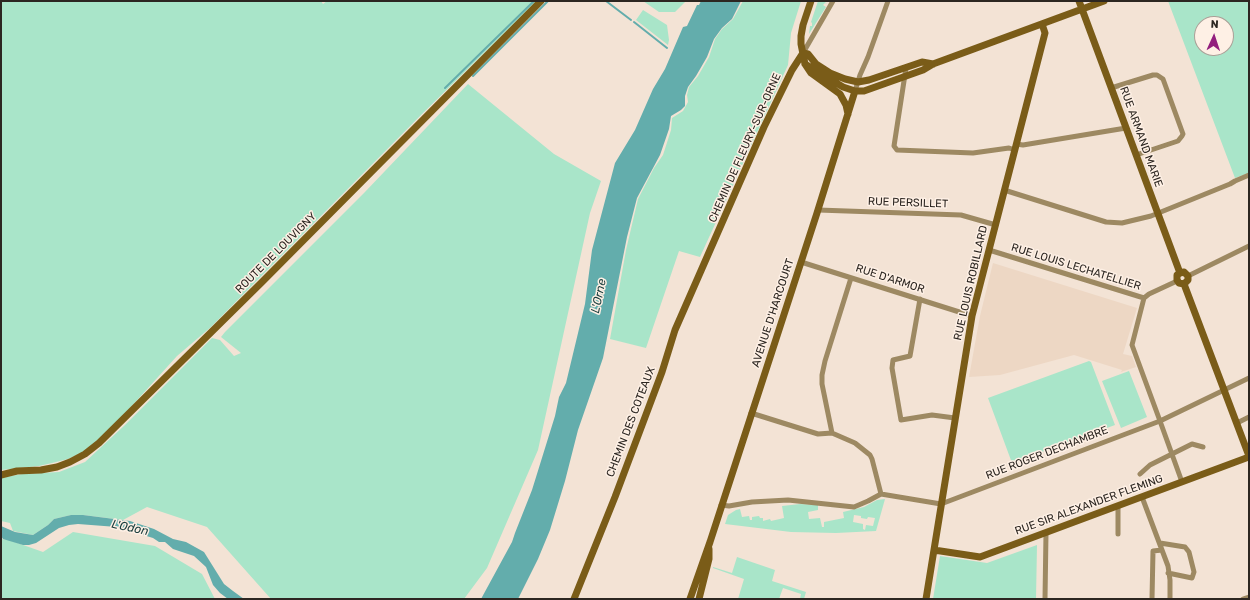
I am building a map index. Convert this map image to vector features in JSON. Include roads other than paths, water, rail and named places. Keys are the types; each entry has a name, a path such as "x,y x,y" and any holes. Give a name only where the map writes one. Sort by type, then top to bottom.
{"street":[{"name":"ROUTE DE LOUVIGNY","path":"1,475 17,471 41,470 57,467 84,454 99,443 262,282 541,1"},
{"path":"811,1 801,36 805,64 811,73 841,95 846,105 848,116"},
{"path":"803,53 832,1"},
{"path":"855,91 888,1"},
{"name":"RUE ARMAND MARIE","path":"1079,1 1180,272"},
{"path":"805,64 839,85 855,91 864,91 1104,1"},
{"name":"RUE LOUIS ROBILLARD","path":"926,599 972,316 1045,33 1042,24"},
{"path":"803,53 808,54 816,64 830,73 858,82 869,80 922,62 933,64"},
{"name":"CHEMIN DE FLEURY-SUR-ORNE","path":"708,253 764,127 791,72 803,53"},
{"path":"906,68 894,146 897,150 973,153 1126,128"},
{"path":"1112,88 1157,75 1163,79 1183,134 1178,141 1136,155"},
{"name":"AVENUE D'HARCOURT","path":"690,599 818,210 855,91"},
{"path":"1004,190 1113,223 1132,222 1158,213 1249,175"},
{"name":"RUE PERSILLET","path":"818,210 961,215 996,225"},
{"path":"1181,282 1188,280 1188,276 1249,246"},
{"name":"RUE LOUIS LECHATELLIER","path":"989,250 1144,298 1149,294 1181,282"},
{"name":"CHEMIN DES COTEAUX","path":"574,599 662,372 675,330 708,253"},
{"name":"RUE D'ARMOR","path":"801,262 972,316"},
{"path":"1188,276 1184,272 1180,272 1177,276 1181,282 1249,456"},
{"path":"832,433 822,384 822,375 827,354 851,278"},
{"path":"1144,298 1132,345 1182,482"},
{"path":"920,299 910,356 893,360 892,368 901,420 932,415 956,418"},
{"name":"RUE ROGER DECHAMBRE","path":"941,504 1160,421 1249,378"},
{"path":"751,414 818,434 832,433 855,443 870,455 881,494"},
{"path":"1237,423 1249,417"},
{"path":"1140,474 1150,465 1192,444 1203,447"},
{"name":"RUE SIR ALEXANDER FLEMING","path":"934,550 980,557 1249,456"},
{"path":"721,505 728,506 752,502 788,500 854,507 881,494 941,504"},
{"path":"1142,497 1168,566 1170,599"},
{"path":"1118,506 1118,534"},
{"path":"1044,599 1046,533"},
{"name":"AVENUE D'HARCOURT","path":"699,599 709,559 710,542"},
{"path":"1160,543 1185,547 1189,552 1194,572 1192,578 1168,573"},
{"path":"1152,599 1153,551 1162,550"},
{"path":"1243,599 1249,597"}],"water":[{"name":"L'Orne","path":"701,1 741,1 732,19 722,28 714,39 707,57 688,87 685,96 685,106 671,116 669,129 660,155 637,198 627,237 603,358 578,430 565,481 550,530 538,559 518,599 481,599 512,542 532,490 555,416 559,397 566,383 585,304 592,250 615,163 635,130 653,89 665,69 683,27 687,26 697,5 699,5"},
{"name":"L'Odon","path":"71,515 83,515 130,521 154,529 173,539 186,542 204,552 224,584 244,599 228,599 220,593 213,585 206,567 194,556 173,549 165,542 159,542 153,538 117,527 78,524 69,525 59,528 36,543 29,545 23,545 3,539 1,536 1,526 15,532 33,535 54,519"}],"waterway":[{"path":"445,88 534,1"},
{"path":"473,76 548,1"},
{"path":"606,1 631,20"},
{"path":"634,22 667,48"}]}
